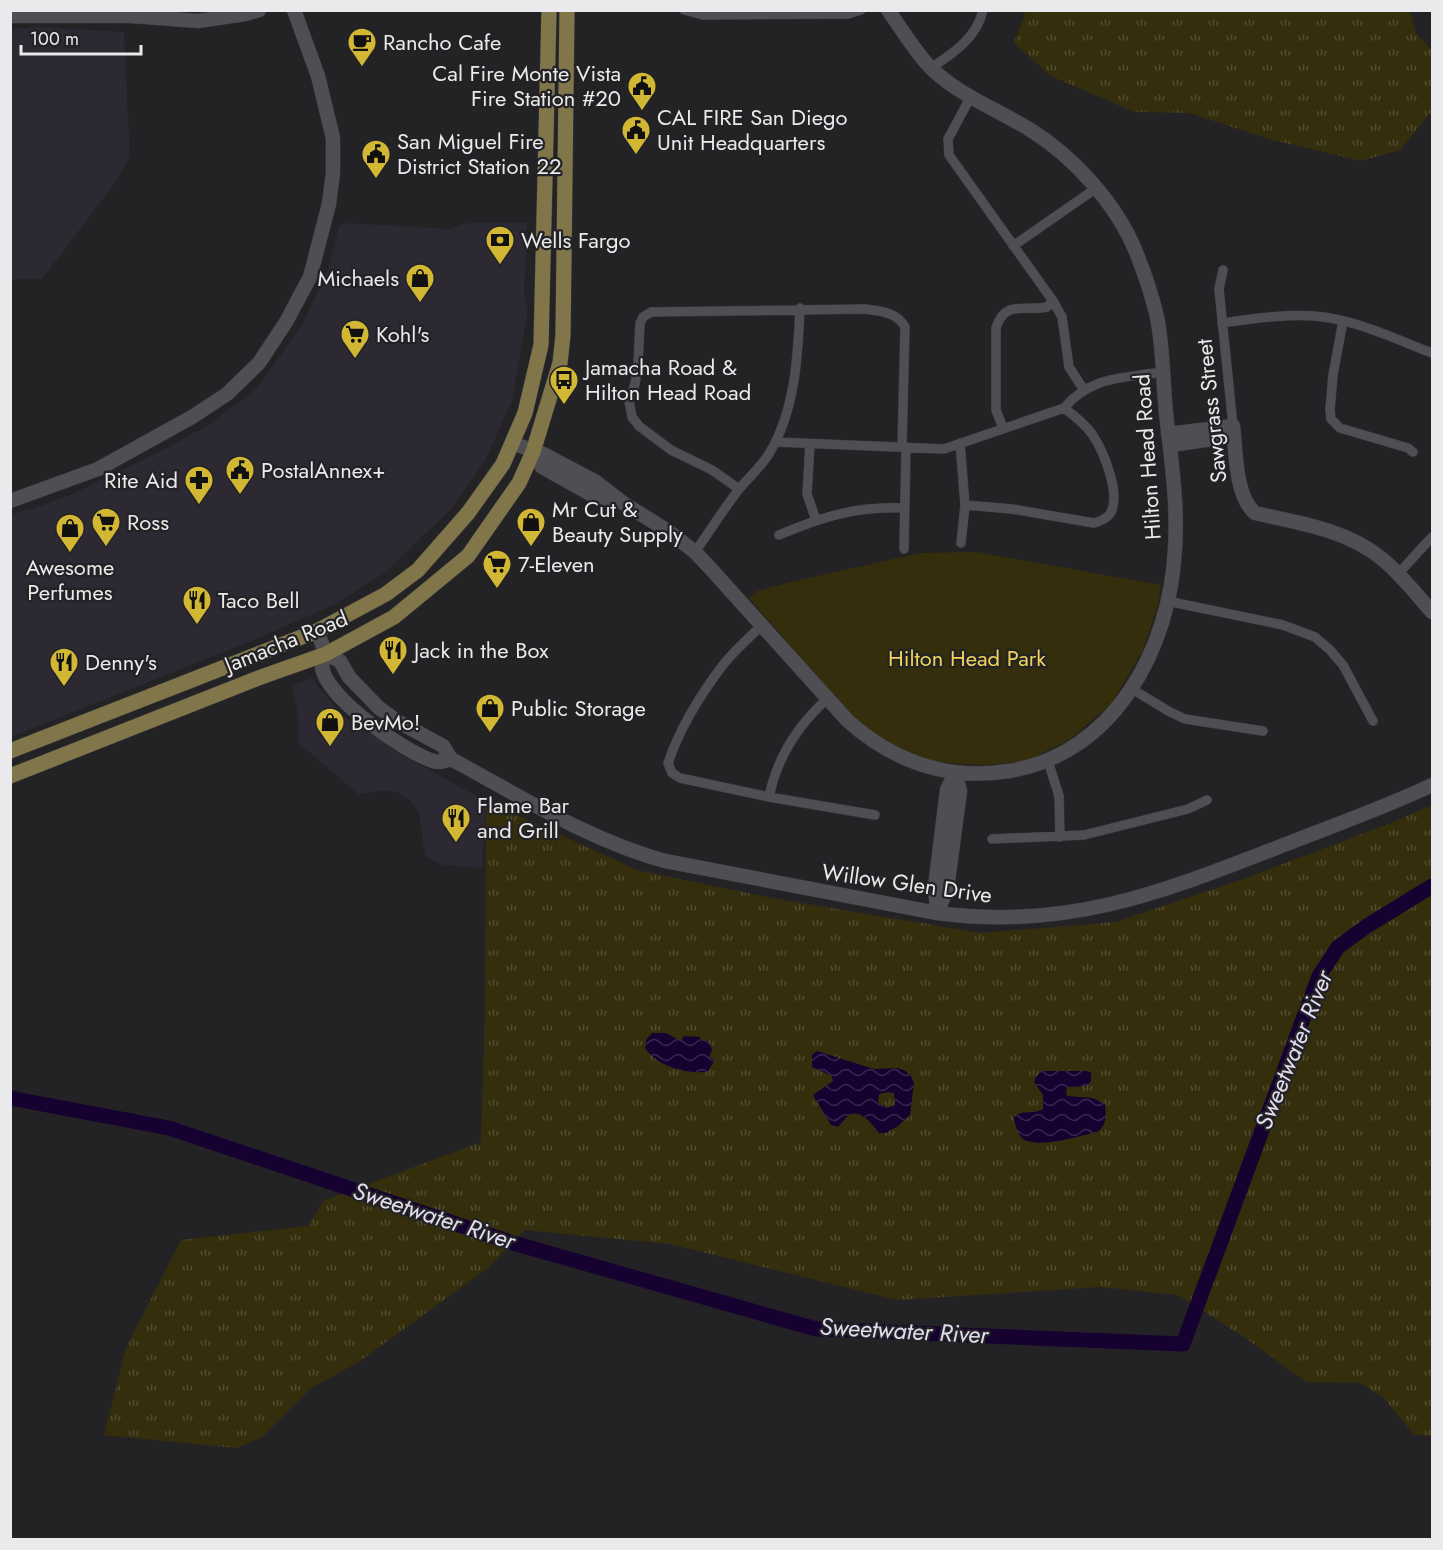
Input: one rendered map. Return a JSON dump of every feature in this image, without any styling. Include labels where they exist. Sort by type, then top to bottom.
[{"type":"main road","name":"Jamacha Road","points":[[10,751],[316,631],[386,594],[418,570],[468,513],[502,464],[512,443],[525,413],[541,345],[549,10]]},
{"type":"main road","name":"Jamacha Road","points":[[10,776],[261,676],[326,654],[394,617],[468,556],[519,483],[533,452],[560,363],[563,335],[567,10]]},
{"type":"street","points":[[10,16],[131,16],[198,21],[258,10]]},
{"type":"street","points":[[10,501],[98,469],[192,417],[227,394],[259,363],[286,322],[310,276],[329,204],[333,173],[333,138],[318,76],[294,10]]},
{"type":"street","points":[[684,10],[703,15],[752,12],[848,14],[861,10]]},
{"type":"street","name":"Hilton Head Road","points":[[512,443],[543,454],[596,482],[695,552],[827,699],[859,731],[886,750],[918,765],[955,773],[1003,772],[1048,761],[1074,747],[1099,728],[1117,710],[1132,689],[1151,653],[1167,601],[1175,551],[1176,502],[1157,318],[1137,253],[1126,230],[1095,189],[1059,151],[1030,129],[970,98],[931,68],[888,10]]},
{"type":"street","points":[[931,68],[957,50],[975,31],[981,22],[984,10]]},
{"type":"street","points":[[970,98],[948,139],[949,155],[1053,301],[1062,317],[1069,367],[1083,390]]},
{"type":"street","points":[[1013,246],[1095,189]]},
{"type":"street","name":"Sawgrass Street","points":[[1223,270],[1219,289],[1222,324],[1242,495],[1246,506],[1255,513],[1326,530],[1371,551],[1398,574],[1432,612]]},
{"type":"street","points":[[1003,428],[996,410],[996,328],[999,318],[1010,310],[1043,308],[1053,301]]},
{"type":"street","points":[[695,552],[739,489],[769,455],[776,442],[788,411],[798,349],[800,308]]},
{"type":"street","points":[[739,489],[712,470],[671,450],[639,426],[632,417],[629,401],[635,384],[640,323],[643,317],[658,311],[800,308],[884,311],[901,319],[905,327],[904,549]]},
{"type":"street","points":[[1222,324],[1276,316],[1314,316],[1343,321],[1432,353]]},
{"type":"street","points":[[1343,321],[1333,375],[1331,419],[1340,428],[1408,447],[1413,452]]},
{"type":"street","points":[[776,442],[944,449],[1065,408],[1083,390],[1101,381],[1162,372]]},
{"type":"street","points":[[965,505],[1012,509],[1094,523],[1105,519],[1111,513],[1114,504],[1109,471],[1100,446],[1082,421],[1065,408]]},
{"type":"street","points":[[1169,440],[1234,431]]},
{"type":"street","points":[[960,443],[965,505],[961,543]]},
{"type":"street","points":[[810,444],[807,494],[816,520]]},
{"type":"street","points":[[778,535],[816,520],[849,511],[885,507],[904,508]]},
{"type":"street","points":[[1398,574],[1432,537]]},
{"type":"street","points":[[1167,601],[1283,625],[1315,637],[1343,665],[1373,721]]},
{"type":"street","points":[[762,625],[724,664],[677,738],[668,763],[672,773],[680,778],[769,797],[875,815]]},
{"type":"street","name":"Willow Glen Drive","points":[[316,631],[326,654],[340,661],[349,677],[379,708],[397,721],[443,746],[451,759],[593,835],[646,856],[706,870],[937,913],[969,917],[1021,918],[1069,914],[1123,902],[1203,877],[1432,785]]},
{"type":"street","name":"Willow Glen Drive","points":[[326,654],[322,666],[328,680],[345,701],[368,722],[386,736],[434,762],[451,759]]},
{"type":"street","points":[[1132,689],[1185,719],[1263,731]]},
{"type":"street","points":[[769,797],[772,779],[788,744],[827,699]]},
{"type":"street","points":[[1048,761],[1059,796],[1060,837]]},
{"type":"street","points":[[937,913],[949,878],[960,791],[955,773]]},
{"type":"street","points":[[992,839],[1089,834],[1188,809],[1207,800]]},
{"type":"shaded area","points":[[40,27],[124,32],[130,157],[112,187],[42,279],[11,279],[11,29]]},
{"type":"shaded area","points":[[347,223],[450,229],[468,223],[527,223],[524,292],[528,308],[512,401],[486,459],[453,507],[385,573],[333,605],[261,637],[11,737],[11,514],[70,495],[165,449],[208,425],[256,389],[302,325],[328,269],[339,226]]},
{"type":"shaded area","points":[[311,678],[343,716],[415,762],[486,801],[482,868],[443,865],[425,856],[419,813],[410,800],[395,791],[358,794],[298,742],[298,714],[292,686]]},
{"type":"green space","points":[[1026,11],[1410,11],[1416,33],[1432,48],[1432,111],[1400,150],[1361,161],[1269,139],[1189,113],[1134,112],[1051,76],[1014,43]]},
{"type":"green space","name":"Hilton Head Park","points":[[977,552],[1161,585],[1158,605],[1143,650],[1112,703],[1069,740],[1026,761],[986,765],[959,764],[919,759],[889,745],[851,716],[749,598],[757,591],[795,581],[920,553]]},
{"type":"green space","points":[[486,801],[637,870],[766,897],[981,933],[1116,922],[1249,877],[1432,805],[1432,1436],[1414,1435],[1383,1397],[1360,1383],[1306,1382],[1244,1337],[1178,1295],[1100,1287],[897,1300],[670,1244],[525,1230],[488,1268],[360,1361],[310,1389],[261,1438],[236,1448],[104,1435],[126,1348],[181,1240],[309,1226],[323,1201],[481,1142],[485,1007]]},
{"type":"water","points":[[652,1033],[666,1033],[681,1041],[684,1036],[700,1037],[702,1041],[708,1040],[712,1049],[709,1058],[715,1059],[708,1072],[682,1070],[657,1060],[645,1048],[646,1040]]},
{"type":"water","points":[[817,1051],[874,1069],[904,1070],[911,1076],[914,1083],[910,1115],[886,1133],[879,1133],[865,1118],[857,1114],[848,1116],[838,1127],[831,1125],[813,1095],[833,1081],[832,1076],[812,1067],[812,1055]],"holes":[[[894,1093],[895,1105],[887,1108],[878,1103],[879,1094]]]},
{"type":"water","points":[[1042,1071],[1087,1071],[1091,1073],[1091,1081],[1087,1086],[1068,1087],[1066,1090],[1067,1096],[1093,1098],[1105,1104],[1105,1122],[1099,1131],[1039,1143],[1030,1142],[1021,1137],[1014,1117],[1021,1113],[1043,1109],[1043,1095],[1034,1082]]},
{"type":"waterway","name":"Sweetwater River","points":[[10,1098],[169,1128],[513,1243],[816,1329],[1183,1344],[1319,976],[1338,947],[1367,926],[1432,886]]},
{"type":"place","name":"Rancho Cafe","points":[[362,68]]},
{"type":"place","name":"Cal Fire Monte Vista Fire Station #20","points":[[642,112]]},
{"type":"place","name":"CAL FIRE San Diego Unit Headquarters","points":[[636,156]]},
{"type":"place","name":"San Miguel Fire District Station 22","points":[[376,180]]},
{"type":"place","name":"Wells Fargo","points":[[500,266]]},
{"type":"place","name":"Michaels","points":[[420,304]]},
{"type":"place","name":"Kohl's","points":[[355,360]]},
{"type":"place","name":"Jamacha Road & Hilton Head Road","points":[[564,406]]},
{"type":"place","name":"PostalAnnex+","points":[[240,496]]},
{"type":"place","name":"Rite Aid","points":[[199,506]]},
{"type":"place","name":"Ross","points":[[106,548]]},
{"type":"place","name":"Mr Cut & Beauty Supply","points":[[531,548]]},
{"type":"place","name":"Awesome Perfumes","points":[[70,554]]},
{"type":"place","name":"7-Eleven","points":[[497,590]]},
{"type":"place","name":"Taco Bell","points":[[197,626]]},
{"type":"place","name":"Jack in the Box","points":[[393,676]]},
{"type":"place","name":"Denny's","points":[[64,688]]},
{"type":"place","name":"Public Storage","points":[[490,734]]},
{"type":"place","name":"BevMo!","points":[[330,748]]},
{"type":"place","name":"Flame Bar and Grill","points":[[456,844]]}]
